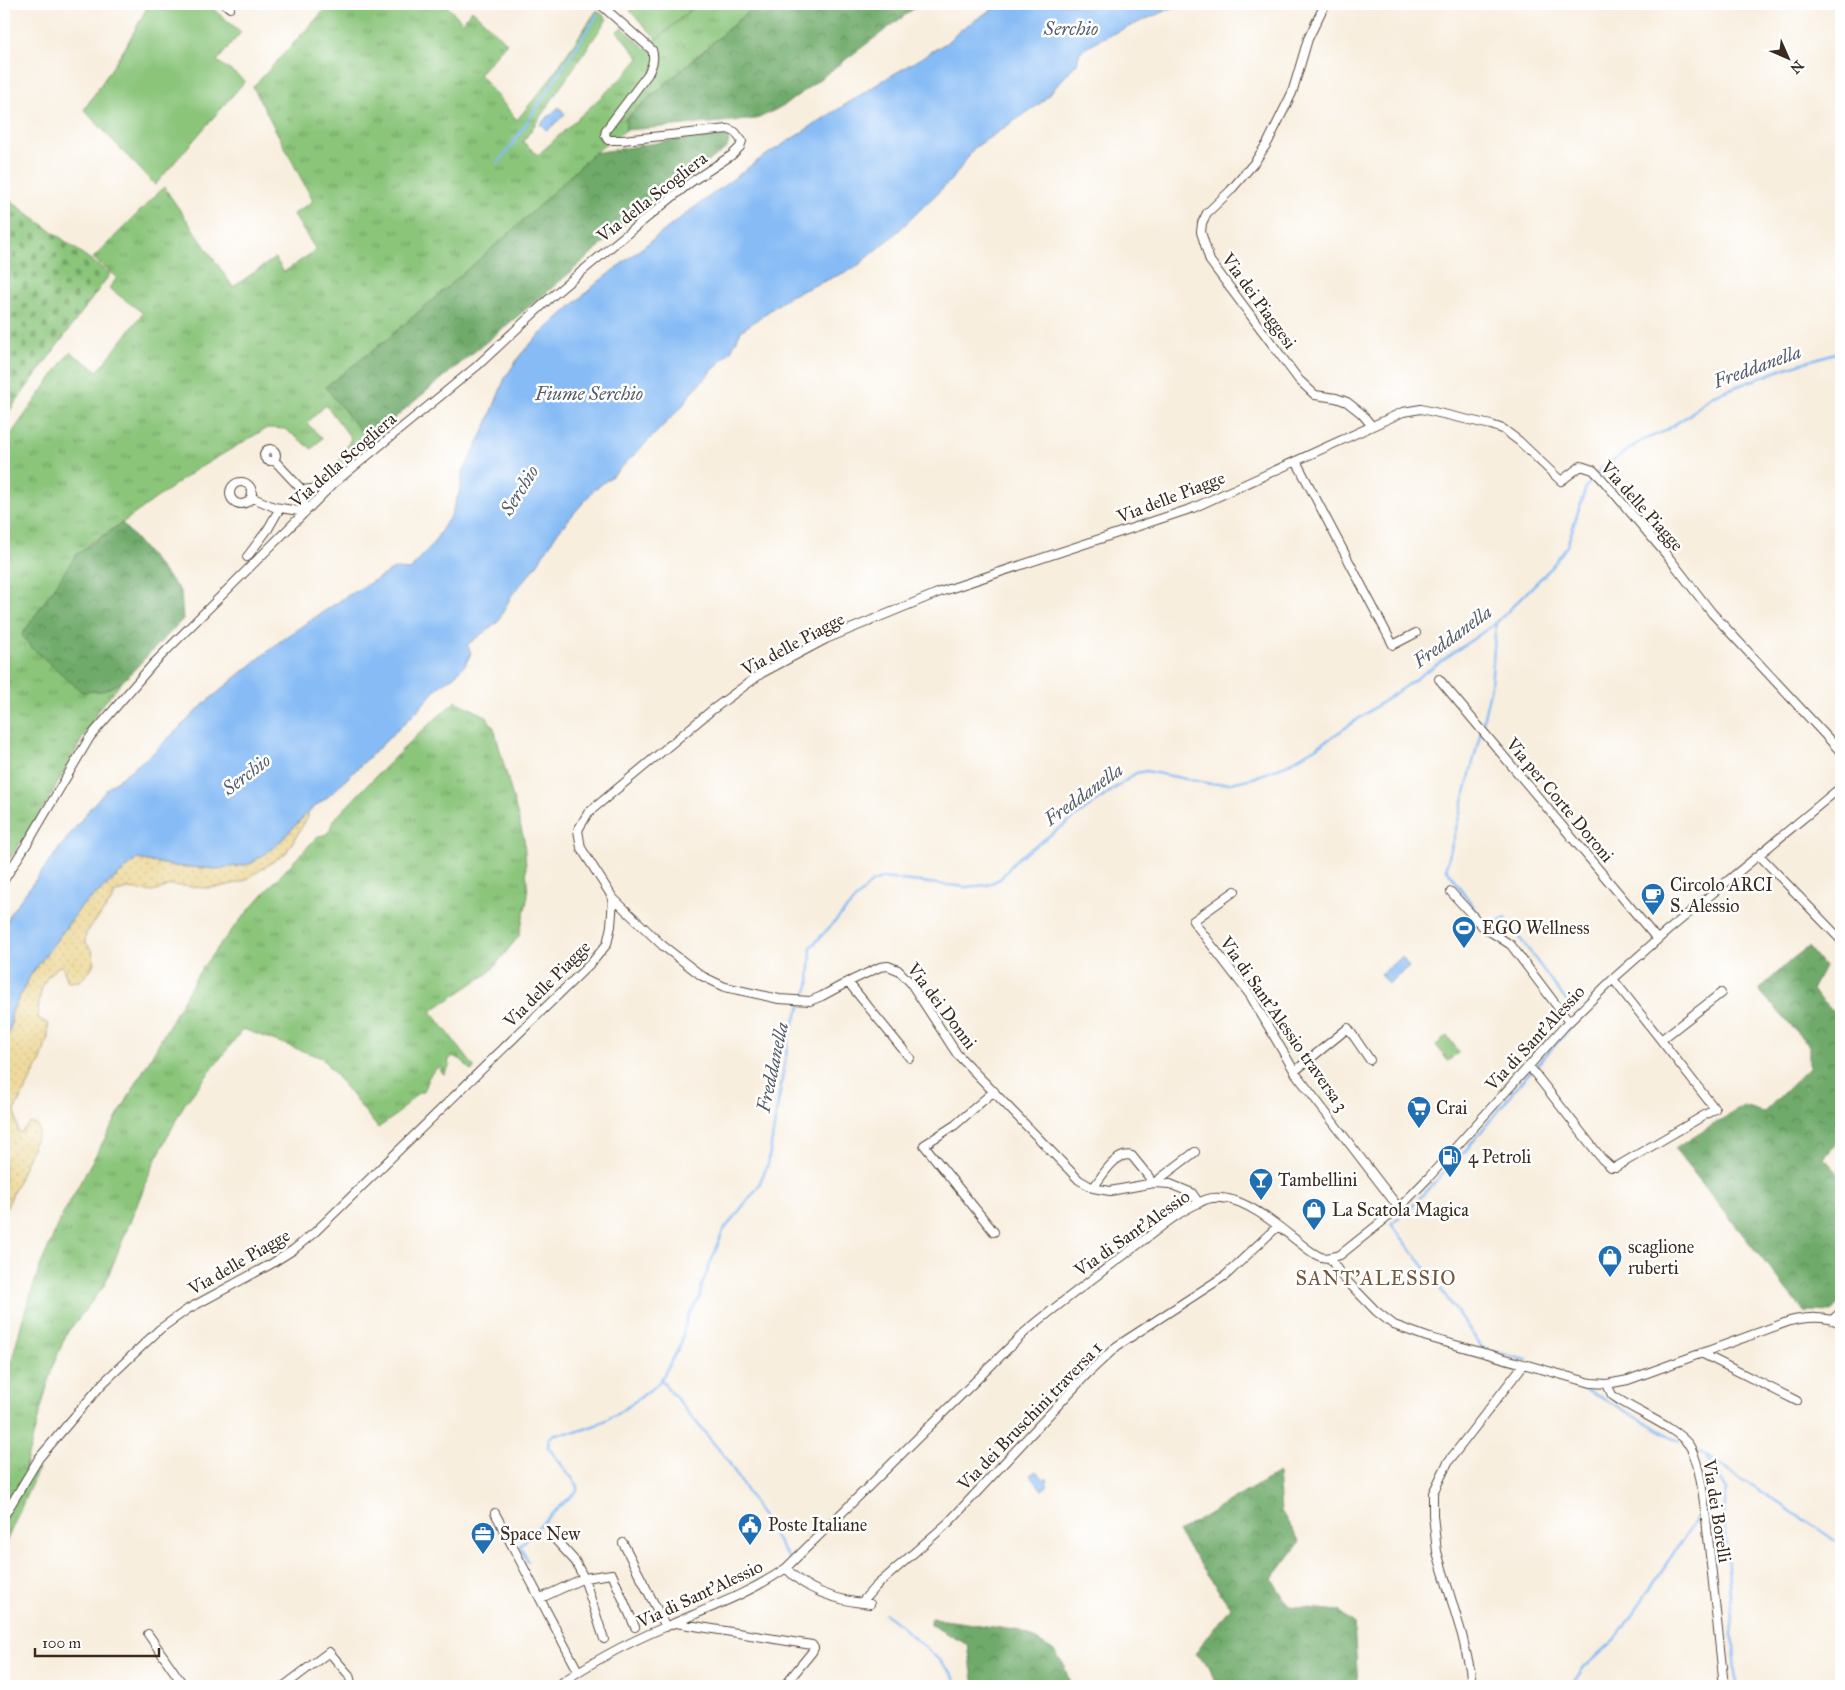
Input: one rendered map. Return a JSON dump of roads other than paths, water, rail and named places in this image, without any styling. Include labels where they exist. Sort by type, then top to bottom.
[{"type":"street","name":"Via della Scogliera","points":[[4,880],[90,737],[153,664],[330,487],[477,366],[550,298],[624,236],[691,182],[732,155],[740,147],[742,141],[735,132],[728,129],[608,140],[605,135],[606,130],[652,66],[654,56],[652,50],[600,4]]},
{"type":"street","name":"Via dei Piaggesi","points":[[1325,4],[1308,40],[1292,93],[1268,142],[1254,164],[1207,213],[1202,223],[1201,232],[1210,261],[1299,380],[1315,395],[1336,398],[1347,402],[1361,413],[1372,426]]},
{"type":"street","name":"Via delle Piagge","points":[[4,1516],[39,1458],[103,1382],[160,1329],[188,1309],[271,1264],[293,1250],[315,1232],[593,961],[607,944],[611,926],[613,898],[581,848],[578,830],[588,813],[712,710],[762,673],[826,639],[940,592],[1193,508],[1403,412],[1421,409],[1502,429],[1519,441],[1561,481],[1581,466],[1593,470],[1645,528],[1712,613],[1841,752]]},
{"type":"street","points":[[251,498],[274,507],[305,512],[302,490],[274,460]]},
{"type":"street","points":[[1296,461],[1393,645],[1416,633]]},
{"type":"street","points":[[302,490],[330,487]]},
{"type":"street","points":[[292,509],[303,500]]},
{"type":"street","points":[[247,557],[268,530],[280,508]]},
{"type":"street","name":"Via per Corte Doroni","points":[[1440,679],[1657,939]]},
{"type":"street","name":"Via di Sant'Alessio","points":[[557,1686],[578,1671],[610,1653],[666,1626],[746,1592],[786,1568],[1025,1332],[1133,1248],[1181,1213],[1199,1203],[1210,1198],[1222,1198],[1244,1204],[1278,1226],[1315,1255],[1323,1258],[1340,1256],[1399,1208],[1531,1069],[1569,1022],[1613,978],[1657,939],[1760,856],[1841,787]]},
{"type":"street","points":[[1760,856],[1841,940]]},
{"type":"street","name":"Via di Sant'Alessio traversa 3","points":[[1235,891],[1193,921],[1250,995],[1278,1045],[1316,1101],[1399,1208]]},
{"type":"street","points":[[1451,892],[1483,927],[1511,945],[1569,1022]]},
{"type":"street","name":"Via dei Donni","points":[[613,898],[662,945],[702,976],[725,987],[779,999],[810,1001],[880,967],[888,966],[898,970],[910,982],[957,1054],[1079,1180],[1093,1188]]},
{"type":"street","points":[[1531,1069],[1602,1159],[1611,1167],[1616,1167],[1715,1109],[1613,978]]},
{"type":"street","points":[[848,982],[910,1058]]},
{"type":"street","points":[[1661,1040],[1721,993]]},
{"type":"street","points":[[1295,1071],[1348,1028],[1370,1060]]},
{"type":"street","points":[[994,1091],[955,1125],[924,1145],[994,1232]]},
{"type":"street","points":[[1152,1183],[1196,1152]]},
{"type":"street","points":[[1152,1183],[1132,1156],[1128,1154],[1123,1155],[1110,1165],[1093,1188],[1110,1191],[1152,1183],[1184,1188],[1192,1193],[1199,1203]]},
{"type":"street","name":"Via dei Bruschini traversa 1","points":[[861,1603],[875,1587],[949,1522],[1084,1377],[1117,1346],[1226,1275],[1278,1226]]},
{"type":"street","points":[[1330,1258],[1341,1276],[1376,1311],[1394,1325],[1427,1337],[1591,1382],[1607,1384],[1628,1380],[1790,1321],[1811,1317],[1841,1323]]},
{"type":"street","points":[[1832,1320],[1841,1312]]},
{"type":"street","points":[[1701,1353],[1797,1401]]},
{"type":"street","points":[[1472,1686],[1462,1635],[1437,1552],[1433,1493],[1448,1462],[1524,1364]]},
{"type":"street","name":"Via dei Borelli","points":[[1607,1384],[1612,1395],[1678,1435],[1688,1444],[1694,1454],[1705,1514],[1724,1686]]},
{"type":"street","points":[[495,1513],[578,1671]]},
{"type":"street","points":[[553,1538],[576,1561],[584,1578],[604,1639]]},
{"type":"street","points":[[623,1544],[666,1626]]},
{"type":"street","points":[[786,1568],[808,1587],[834,1598],[870,1604]]},
{"type":"street","points":[[541,1598],[584,1578],[612,1574],[635,1627]]},
{"type":"street","points":[[675,1623],[812,1645],[814,1648],[812,1652],[784,1686]]},
{"type":"street","points":[[148,1634],[184,1686]]},
{"type":"street","points":[[284,1686],[329,1652],[349,1674],[352,1686]]},
{"type":"water","name":"Fiume Serchio","points":[[1000,4],[1181,4],[1096,41],[1080,52],[1077,63],[1041,103],[974,148],[954,177],[892,237],[855,268],[790,296],[741,331],[731,351],[691,393],[681,408],[617,472],[594,490],[558,532],[534,569],[511,596],[498,622],[467,645],[471,653],[465,665],[454,676],[437,688],[417,711],[330,795],[308,812],[275,847],[250,864],[217,869],[174,866],[137,859],[81,907],[30,976],[11,1014],[11,1026],[4,1049],[4,929],[11,912],[91,807],[110,786],[153,753],[205,703],[284,638],[347,596],[394,569],[410,570],[432,545],[451,515],[460,490],[463,472],[484,431],[505,378],[521,354],[535,339],[598,282],[760,159],[946,43],[963,28]]},
{"type":"water","points":[[559,107],[565,114],[547,131],[540,124]]},
{"type":"water","points":[[1402,957],[1409,967],[1388,984],[1380,974]]},
{"type":"water","points":[[1036,1471],[1044,1480],[1046,1478],[1048,1481],[1046,1483],[1048,1485],[1042,1490],[1030,1475]]},
{"type":"waterway","points":[[497,164],[510,148],[598,14]]},
{"type":"waterway","name":"Freddanella","points":[[528,1562],[520,1546],[577,1491],[578,1486],[548,1447],[549,1438],[555,1434],[576,1432],[596,1425],[617,1414],[641,1397],[659,1383],[681,1344],[687,1317],[700,1297],[702,1285],[723,1231],[758,1187],[768,1164],[790,1031],[809,986],[811,947],[871,883],[883,878],[966,887],[987,885],[1000,879],[1017,859],[1136,773],[1146,771],[1211,784],[1231,783],[1253,778],[1288,764],[1322,744],[1496,623],[1549,570],[1567,546],[1586,487],[1600,469],[1641,441],[1663,432],[1689,415],[1711,396],[1786,368],[1841,351]]},
{"type":"waterway","points":[[1482,726],[1491,686],[1496,623]]},
{"type":"waterway","points":[[1481,731],[1446,868],[1485,923],[1489,925],[1505,918],[1573,1010]]},
{"type":"waterway","points":[[1527,1360],[1483,1349],[1433,1278],[1391,1224],[1410,1208],[1467,1149],[1521,1082],[1579,1019]]},
{"type":"waterway","points":[[661,1380],[726,1458],[789,1559]]},
{"type":"waterway","points":[[1564,1380],[1606,1400],[1679,1441]]},
{"type":"waterway","points":[[1700,1452],[1841,1544]]},
{"type":"waterway","points":[[1704,1455],[1726,1490],[1724,1516],[1737,1686]]},
{"type":"waterway","points":[[1708,1494],[1714,1479],[1714,1471]]},
{"type":"waterway","points":[[1571,1686],[1584,1667],[1618,1636],[1701,1512]]},
{"type":"waterway","points":[[885,1614],[939,1660],[959,1686]]},
{"type":"waterway","points":[[584,1681],[586,1686]]},
{"type":"place","name":"Circolo ARCI S. Alessio","points":[[1653,916]]},
{"type":"place","name":"EGO Wellness","points":[[1464,949]]},
{"type":"place","name":"Crai","points":[[1419,1129]]},
{"type":"place","name":"4 Petroli","points":[[1450,1178]]},
{"type":"place","name":"Tambellini","points":[[1261,1201]]},
{"type":"place","name":"La Scatola Magica","points":[[1314,1231]]},
{"type":"place","name":"scaglione ruberti","points":[[1610,1278]]},
{"type":"place","name":"Poste Italiane","points":[[750,1546]]},
{"type":"place","name":"Space New","points":[[483,1555]]},
{"type":"district","name":"SANT'ALESSIO","points":[[1376,1278]]},
{"type":"water label","name":"Serchio","points":[[1071,28]]},
{"type":"water label","name":"Serchio","points":[[519,490]]},
{"type":"water label","name":"Serchio","points":[[246,774]]}]
